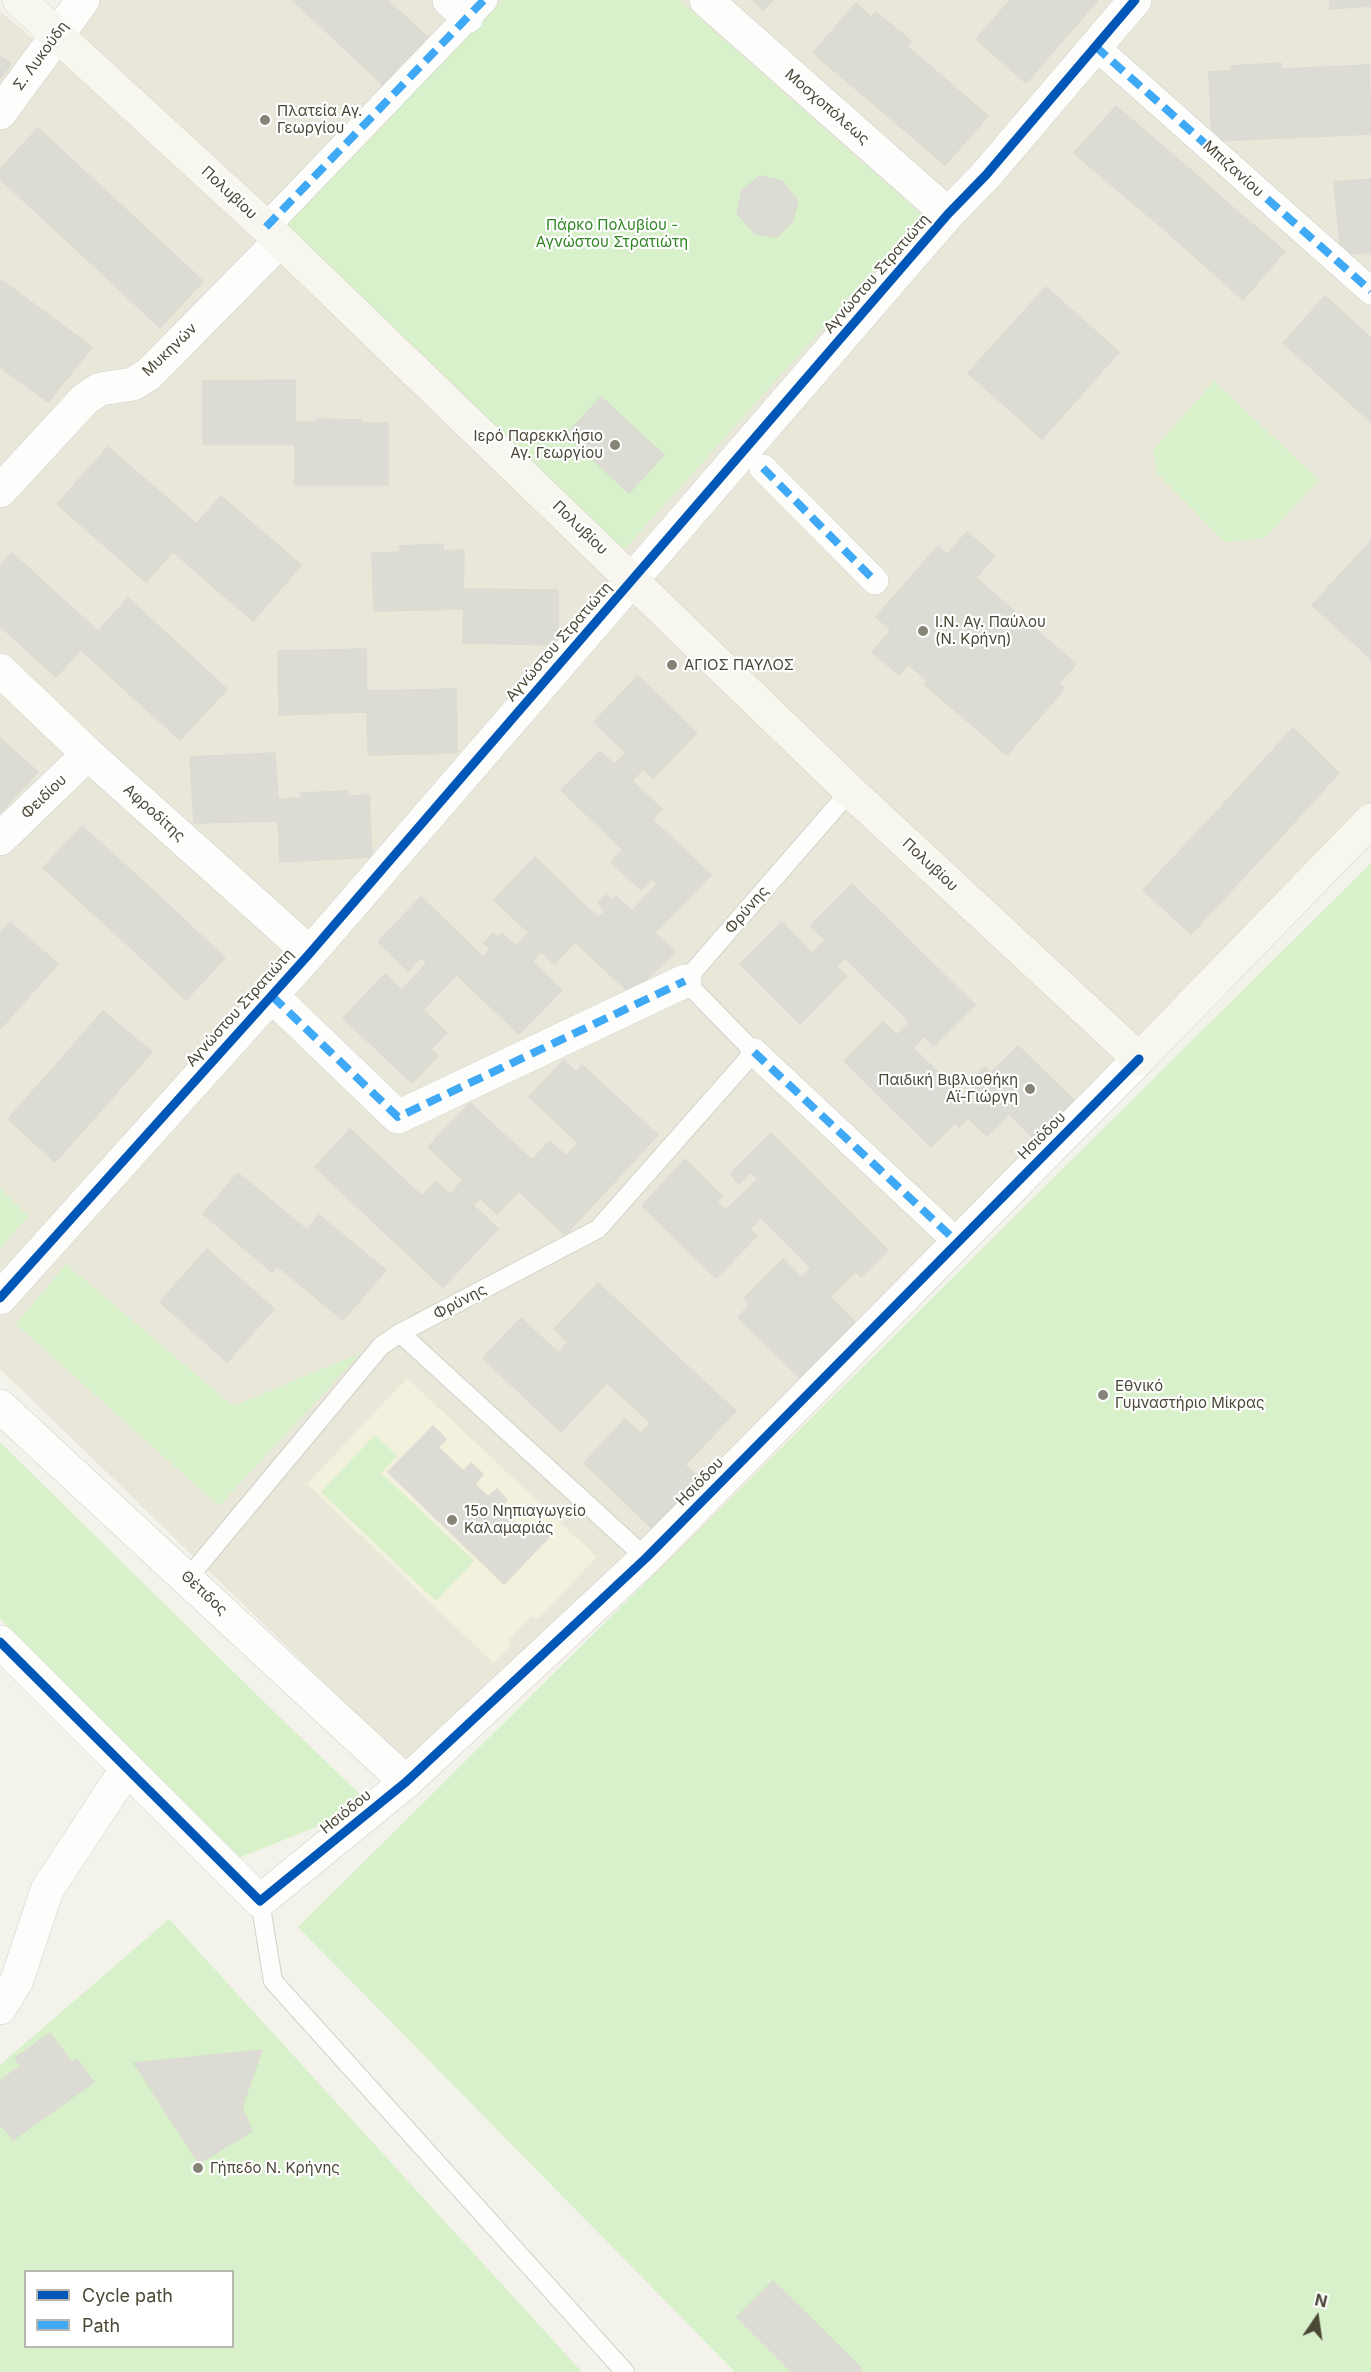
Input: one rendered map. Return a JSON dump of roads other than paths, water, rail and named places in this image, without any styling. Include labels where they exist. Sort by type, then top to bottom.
[{"type":"main road","name":"Πολυβίου","points":[[19,0],[273,234],[633,579],[850,791],[1139,1059]]},
{"type":"main road","name":"Ησιόδου","points":[[1139,1059],[1371,820]]},
{"type":"street","name":"Σ. Λυκούδη","points":[[0,113],[56,34],[84,0]]},
{"type":"street","name":"Μοσχοπόλεως","points":[[706,0],[948,214]]},
{"type":"street","name":"Αγνώστου Στρατιώτη","points":[[0,1298],[310,953],[948,214],[986,175],[1135,0]]},
{"type":"street","points":[[273,234],[467,6]]},
{"type":"street","name":"Μπιζανίου","points":[[1095,46],[1371,291]]},
{"type":"street","name":"Μυκηνών","points":[[0,491],[85,399],[100,389],[133,384],[148,374],[273,234]]},
{"type":"street","points":[[763,468],[875,581]]},
{"type":"street","name":"Αφροδίτης","points":[[0,670],[88,754],[310,953]]},
{"type":"street","name":"Φειδίου","points":[[0,839],[88,754]]},
{"type":"street","points":[[272,996],[398,1117],[685,981]]},
{"type":"street","points":[[754,1052],[957,1242]]},
{"type":"street","name":"Ησιόδου","points":[[260,1901],[406,1782],[646,1558],[1139,1059]]},
{"type":"street","name":"Θέτιδος","points":[[0,1406],[406,1782]]},
{"type":"street","points":[[0,1642],[260,1901]]},
{"type":"street","points":[[0,2008],[17,1980],[47,1890],[127,1768]]},
{"type":"lane","name":"Φρύνης","points":[[685,981],[850,791]]},
{"type":"lane","points":[[685,981],[754,1052]]},
{"type":"lane","name":"Φρύνης","points":[[188,1578],[381,1346],[400,1333],[598,1229],[754,1052]]},
{"type":"lane","points":[[400,1333],[646,1558]]},
{"type":"lane","points":[[260,1901],[273,1981],[625,2372]]},
{"type":"place","name":"Πλατεία Αγ. Γεωργίου","points":[[265,120]]},
{"type":"place","name":"Ιερό Παρεκκλήσιο Αγ. Γεωργίου","points":[[615,445]]},
{"type":"place","name":"Ι.Ν. Αγ. Παύλου (Ν. Κρήνη)","points":[[923,631]]},
{"type":"place","name":"ΑΓΙΟΣ ΠΑΥΛΟΣ","points":[[672,665]]},
{"type":"place","name":"Παιδική Βιβλιοθήκη Αϊ-Γιώργη","points":[[1030,1089]]},
{"type":"place","name":"Εθνικό Γυμναστήριο Μίκρας","points":[[1103,1395]]},
{"type":"place","name":"15ο Νηπιαγωγείο Καλαμαριάς","points":[[452,1520]]},
{"type":"place","name":"Γήπεδο Ν. Κρήνης","points":[[198,2168]]},
{"type":"park label","name":"Πάρκο Πολυβίου - Αγνώστου Στρατιώτη","points":[[612,234]]}]
